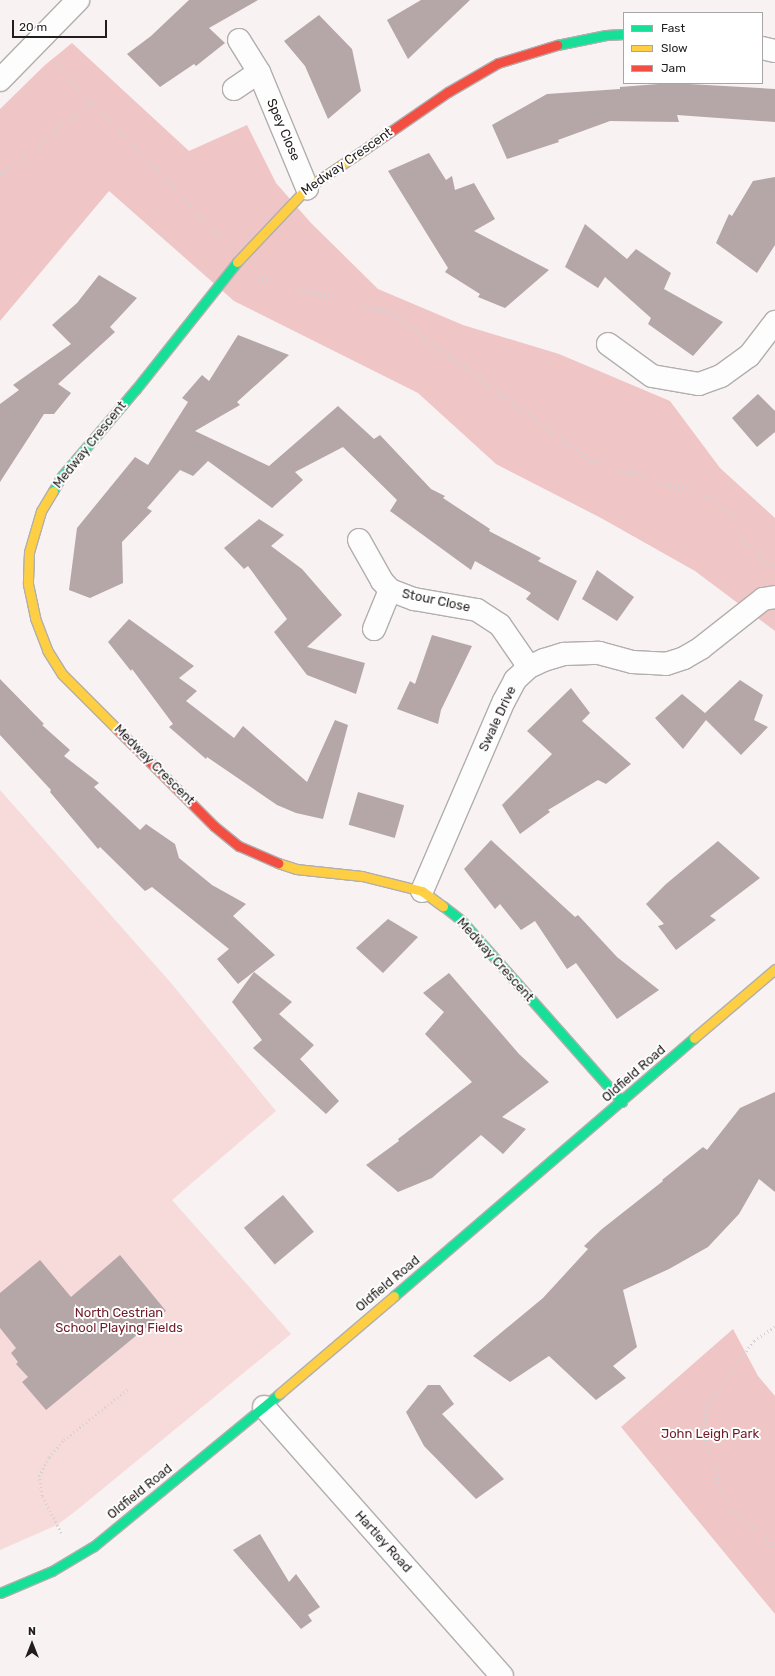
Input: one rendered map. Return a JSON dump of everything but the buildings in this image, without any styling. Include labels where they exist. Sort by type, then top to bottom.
[{"type":"street","points":[[0,80],[78,0]]},
{"type":"street","name":"Medway Crescent","points":[[622,1102],[461,920],[422,891],[362,876],[296,869],[267,859],[239,846],[214,826],[62,674],[47,650],[35,618],[28,584],[29,552],[41,511],[61,477],[136,389],[238,260],[307,188],[448,92],[498,63],[550,46],[606,35],[623,34]]},
{"type":"street","name":"Spey Close","points":[[239,40],[259,72],[307,188]]},
{"type":"street","points":[[763,48],[775,50]]},
{"type":"street","points":[[234,89],[259,72]]},
{"type":"street","points":[[608,344],[652,376],[699,384],[721,376],[749,356],[775,322]]},
{"type":"street","name":"Stour Close","points":[[359,540],[382,581],[390,590],[414,599],[477,610],[500,625],[529,667]]},
{"type":"street","name":"Stour Close","points":[[374,629],[390,590]]},
{"type":"street","name":"Swale Drive","points":[[422,891],[504,702],[515,680],[529,667],[544,660],[564,654],[599,653],[632,662],[666,664],[684,658],[701,648],[763,599],[775,597]]},
{"type":"street","name":"Oldfield Road","points":[[0,1593],[52,1571],[94,1546],[264,1408],[775,969]]},
{"type":"street","name":"Hartley Road","points":[[264,1408],[502,1676]]},
{"type":"path","points":[[59,18],[58,66],[217,234],[238,260],[260,280],[390,312],[590,460],[711,497],[735,517],[737,536],[775,568]]},
{"type":"path","points":[[0,173],[4,172],[92,102]]},
{"type":"path","points":[[775,1327],[754,1341],[708,1406],[703,1432],[728,1506],[775,1546]]},
{"type":"path","points":[[74,1558],[42,1496],[39,1476],[49,1457],[64,1440],[129,1388]]},
{"type":"green space","points":[[72,43],[189,151],[247,125],[276,183],[311,223],[378,289],[463,325],[559,354],[670,401],[720,468],[775,518],[775,631],[695,571],[601,518],[496,464],[418,393],[234,301],[109,191],[0,321],[0,109],[45,65]]},
{"type":"green space","name":"North Cestrian School Playing Fields","points":[[0,790],[171,983],[276,1111],[172,1200],[291,1334],[57,1525],[0,1550]]},
{"type":"green space","name":"John Leigh Park","points":[[733,1329],[758,1376],[775,1396],[775,1614],[621,1427]]},
{"type":"traffic: fast","points":[[557,45],[606,35],[623,34]]},
{"type":"traffic: fast","points":[[53,491],[61,477],[136,389],[237,262]]},
{"type":"traffic: fast","points":[[443,906],[461,920],[622,1102]]},
{"type":"traffic: fast","points":[[394,1296],[694,1038]]},
{"type":"traffic: fast","points":[[0,1593],[52,1571],[94,1546],[279,1394]]},
{"type":"traffic: slow","points":[[237,262],[307,188],[365,149]]},
{"type":"traffic: slow","points":[[53,491],[41,511],[29,552],[28,584],[35,618],[47,650],[62,674],[118,730]]},
{"type":"traffic: slow","points":[[278,863],[296,869],[362,876],[422,891],[443,906]]},
{"type":"traffic: slow","points":[[694,1038],[775,969]]},
{"type":"traffic: slow","points":[[279,1394],[394,1296]]},
{"type":"traffic: jam","points":[[365,149],[448,92],[498,63],[557,45]]},
{"type":"traffic: jam","points":[[118,730],[214,826],[239,846],[278,863]]}]
